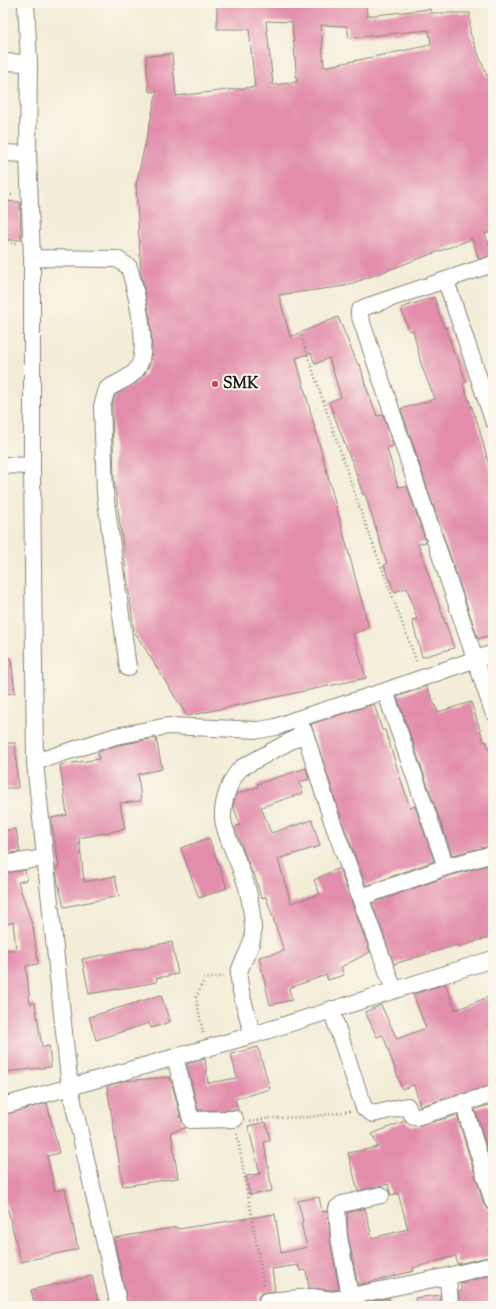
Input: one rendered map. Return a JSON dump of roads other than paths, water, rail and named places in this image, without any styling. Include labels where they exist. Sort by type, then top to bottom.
[{"type":"street","points":[[26,3],[29,63],[28,154],[32,258],[32,466],[35,762],[70,1088],[119,1306]]},
{"type":"street","points":[[3,62],[29,63]]},
{"type":"street","points":[[3,153],[28,154]]},
{"type":"street","points":[[32,258],[116,259],[129,267],[135,290],[143,338],[140,364],[137,369],[128,376],[107,389],[102,406],[105,493],[128,668]]},
{"type":"street","points":[[493,264],[359,311],[493,712]]},
{"type":"street","points":[[446,281],[493,420]]},
{"type":"street","points":[[3,465],[32,466]]},
{"type":"street","points":[[253,1035],[241,988],[239,973],[251,945],[253,931],[243,874],[223,819],[226,803],[237,772],[301,726],[385,691],[493,653]]},
{"type":"street","points":[[385,691],[446,867]]},
{"type":"street","points":[[35,762],[116,736],[168,726],[259,730],[276,727],[301,726]]},
{"type":"street","points":[[301,726],[332,821],[362,897],[394,990]]},
{"type":"street","points":[[362,897],[446,867],[493,854]]},
{"type":"street","points":[[3,864],[45,858]]},
{"type":"street","points":[[3,1106],[253,1035],[331,1009],[493,959]]},
{"type":"street","points":[[331,1009],[364,1108],[373,1114],[407,1106],[413,1116],[416,1117],[493,1094]]},
{"type":"street","points":[[175,1057],[191,1120],[235,1119]]},
{"type":"street","points":[[463,1102],[490,1179],[493,1202]]},
{"type":"street","points":[[350,1296],[339,1237],[337,1208],[342,1204],[381,1195]]},
{"type":"street","points":[[267,1301],[312,1297],[333,1303],[350,1296],[448,1276],[493,1265]]},
{"type":"street","points":[[448,1276],[450,1306]]},
{"type":"place","name":"SMK","points":[[215,384]]}]
